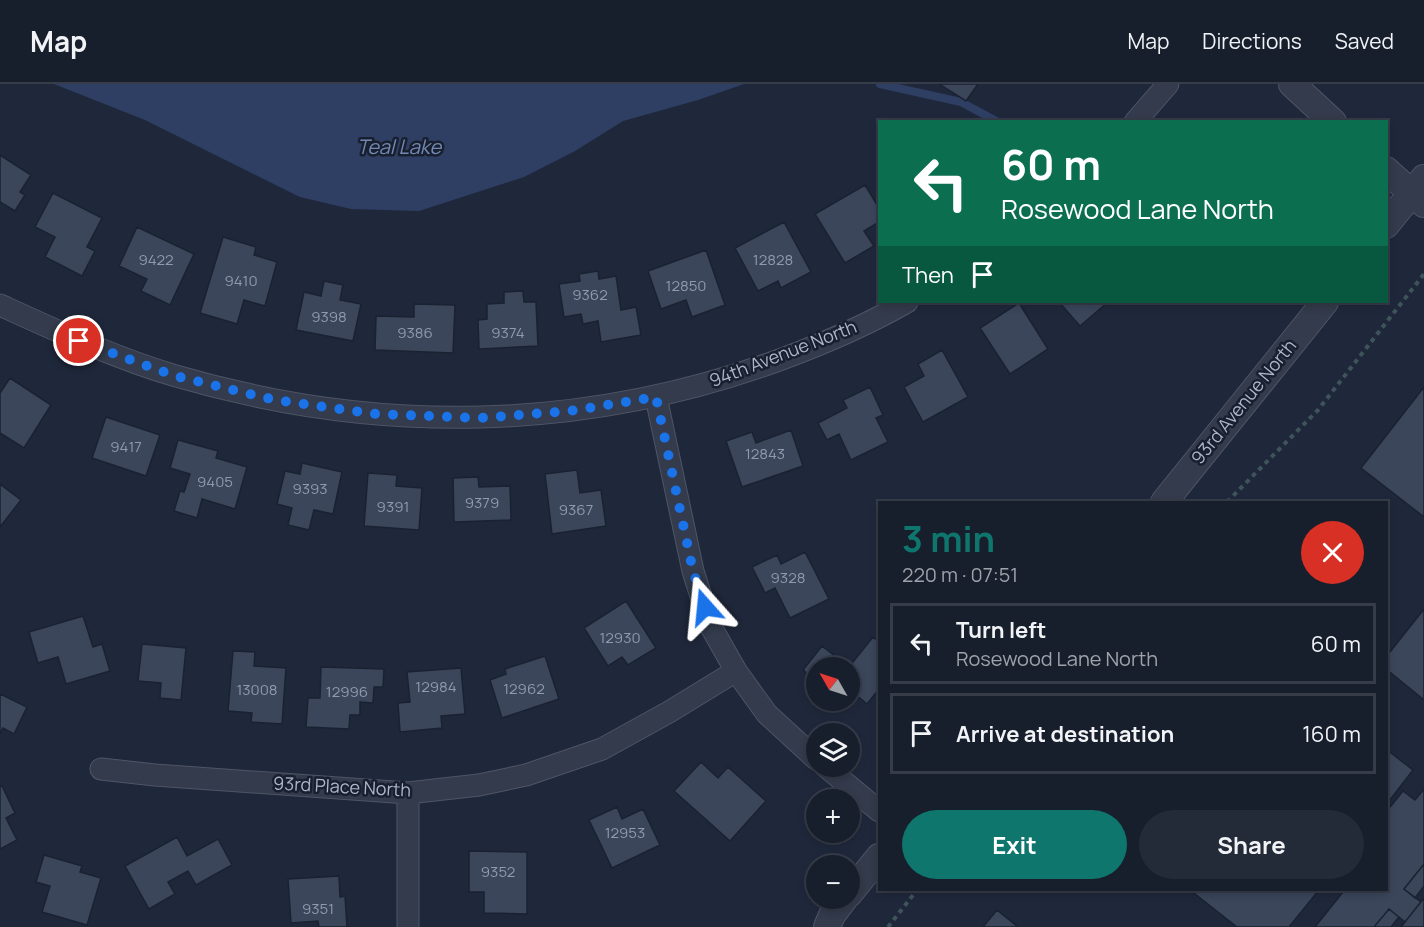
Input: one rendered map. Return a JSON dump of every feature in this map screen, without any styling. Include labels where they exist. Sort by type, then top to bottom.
[{"type":"street","points":[[1137,120],[1168,84]]},
{"type":"street","points":[[1292,84],[1331,120]]},
{"type":"street","points":[[1388,171],[1420,192],[1388,223]]},
{"type":"street","name":"94th Avenue North","points":[[0,305],[79,341],[175,376],[275,400],[376,414],[480,418],[570,411],[656,397],[737,375],[809,348],[883,316],[905,303]]},
{"type":"street","name":"93rd Avenue North","points":[[1165,501],[1324,303]]},
{"type":"street","points":[[656,397],[693,571],[710,625],[736,671],[767,714],[806,750]]},
{"type":"street","name":"93rd Place North","points":[[101,769],[408,793],[479,785],[526,775],[602,749],[736,671]]},
{"type":"street","points":[[838,777],[878,810]]},
{"type":"street","points":[[408,793],[408,927]]},
{"type":"street","points":[[860,880],[878,858]]},
{"type":"path","points":[[1228,501],[1318,410],[1424,274]]},
{"type":"path","points":[[888,927],[916,891]]},
{"type":"water","name":"Teal Lake","points":[[54,84],[744,84],[698,100],[623,121],[575,151],[524,177],[419,211],[351,209],[300,197],[145,120]]},
{"type":"building","points":[[939,84],[978,84],[966,101]]},
{"type":"building","points":[[0,155],[31,175],[20,192],[25,195],[15,211],[0,202]]},
{"type":"building","points":[[865,185],[878,206],[878,223],[864,231],[874,246],[845,263],[815,214]]},
{"type":"building","points":[[53,193],[102,218],[87,247],[95,251],[82,276],[45,257],[55,237],[35,227]]},
{"type":"building","points":[[784,222],[811,272],[781,288],[778,281],[758,291],[735,248]]},
{"type":"building","points":[[137,227],[194,254],[170,305],[141,291],[147,279],[119,266]]},
{"type":"building","points":[[223,237],[256,247],[254,255],[277,262],[265,306],[244,300],[237,324],[200,313]]},
{"type":"building","points":[[706,250],[725,305],[692,317],[686,300],[661,309],[648,271]]},
{"type":"building","points":[[598,271],[599,279],[616,276],[621,310],[636,307],[641,335],[601,342],[598,321],[583,324],[581,314],[564,317],[559,284],[580,281],[579,274]]},
{"type":"building","points":[[324,281],[343,285],[340,300],[361,304],[353,341],[296,330],[304,292],[321,296]]},
{"type":"building","points":[[523,291],[524,302],[536,302],[538,346],[479,349],[478,320],[487,319],[487,304],[504,303],[504,292]]},
{"type":"building","points":[[1019,303],[1048,349],[1010,374],[980,328]]},
{"type":"building","points":[[1060,303],[1107,303],[1080,326]]},
{"type":"building","points":[[414,304],[455,305],[453,353],[375,350],[376,316],[414,317]]},
{"type":"building","points":[[942,350],[968,397],[923,422],[904,387],[924,376],[918,364]]},
{"type":"building","points":[[10,378],[51,405],[24,448],[0,433],[0,393]]},
{"type":"building","points":[[870,387],[883,415],[876,418],[888,442],[851,460],[839,434],[827,440],[818,423],[847,408],[843,400]]},
{"type":"building","points":[[1424,387],[1424,517],[1361,468]]},
{"type":"building","points":[[106,417],[160,435],[146,476],[92,458]]},
{"type":"building","points":[[791,430],[803,466],[742,487],[726,441],[752,432],[756,443]]},
{"type":"building","points":[[178,440],[218,451],[216,458],[247,467],[235,509],[202,499],[197,518],[174,511],[180,491],[184,492],[190,474],[170,468]]},
{"type":"building","points":[[302,463],[342,472],[333,514],[314,510],[309,530],[288,525],[292,508],[277,504],[285,471],[300,474]]},
{"type":"building","points":[[577,470],[580,493],[601,490],[606,526],[552,534],[545,474]]},
{"type":"building","points":[[368,473],[397,475],[396,486],[422,488],[419,530],[364,526]]},
{"type":"building","points":[[478,477],[479,487],[510,486],[511,520],[454,522],[453,478]]},
{"type":"building","points":[[0,484],[21,500],[0,527]]},
{"type":"building","points":[[805,552],[829,599],[790,618],[775,588],[765,593],[752,567],[777,555],[781,564]]},
{"type":"building","points":[[626,601],[656,648],[628,665],[622,657],[608,666],[584,628]]},
{"type":"building","points":[[1424,609],[1424,700],[1388,671],[1388,654]]},
{"type":"building","points":[[83,616],[93,647],[102,644],[110,671],[66,684],[58,657],[38,663],[29,632]]},
{"type":"building","points":[[873,637],[878,641],[878,690],[867,704],[860,698],[860,657],[857,657]]},
{"type":"building","points":[[142,644],[186,648],[181,700],[160,698],[161,683],[138,681]]},
{"type":"building","points":[[822,646],[836,657],[813,657]]},
{"type":"building","points":[[233,651],[255,652],[254,666],[286,668],[282,724],[251,722],[252,713],[228,711]]},
{"type":"building","points":[[545,656],[559,699],[502,718],[490,680],[506,674],[505,669]]},
{"type":"building","points":[[321,667],[384,669],[383,687],[374,687],[373,703],[360,702],[360,715],[350,715],[349,729],[306,727],[308,698],[320,698]]},
{"type":"building","points":[[461,668],[465,714],[441,716],[442,728],[400,732],[398,703],[410,702],[407,672]]},
{"type":"building","points":[[0,694],[27,707],[14,734],[3,728],[0,734]]},
{"type":"building","points":[[1388,751],[1413,770],[1388,802]]},
{"type":"building","points":[[701,762],[718,778],[728,767],[766,801],[730,841],[674,791]]},
{"type":"building","points":[[0,786],[15,813],[6,818],[17,840],[0,849]]},
{"type":"building","points":[[1424,789],[1424,864],[1404,889],[1421,902],[1405,922],[1389,909],[1374,927],[1315,927],[1343,892],[1341,891],[1388,891],[1388,810],[1403,791],[1415,800]]},
{"type":"building","points":[[617,807],[622,819],[643,809],[660,845],[612,868],[589,820]]},
{"type":"building","points":[[177,837],[187,856],[218,839],[232,865],[196,885],[188,871],[168,882],[175,894],[149,909],[125,866]]},
{"type":"building","points":[[469,851],[527,852],[527,914],[484,913],[484,892],[469,892]]},
{"type":"building","points":[[44,855],[82,866],[80,872],[101,878],[87,925],[42,912],[50,886],[36,882]]},
{"type":"building","points":[[1424,864],[1424,886],[1415,898],[1404,889]]},
{"type":"building","points":[[339,876],[340,897],[345,896],[347,927],[319,927],[318,921],[291,923],[288,879]]},
{"type":"building","points":[[1191,891],[1318,891],[1289,927],[1237,927]]},
{"type":"building","points":[[1424,898],[1424,927],[1401,927],[1405,922]]},
{"type":"building","points":[[1389,909],[1399,917],[1391,927],[1374,927]]},
{"type":"building","points":[[997,910],[1018,927],[983,927]]},
{"type":"waterway","points":[[880,84],[961,102],[994,120]]},
{"type":"route","points":[[79,341],[175,376],[275,400],[376,414],[480,418],[570,411],[656,397],[693,571],[705,607]]}]
